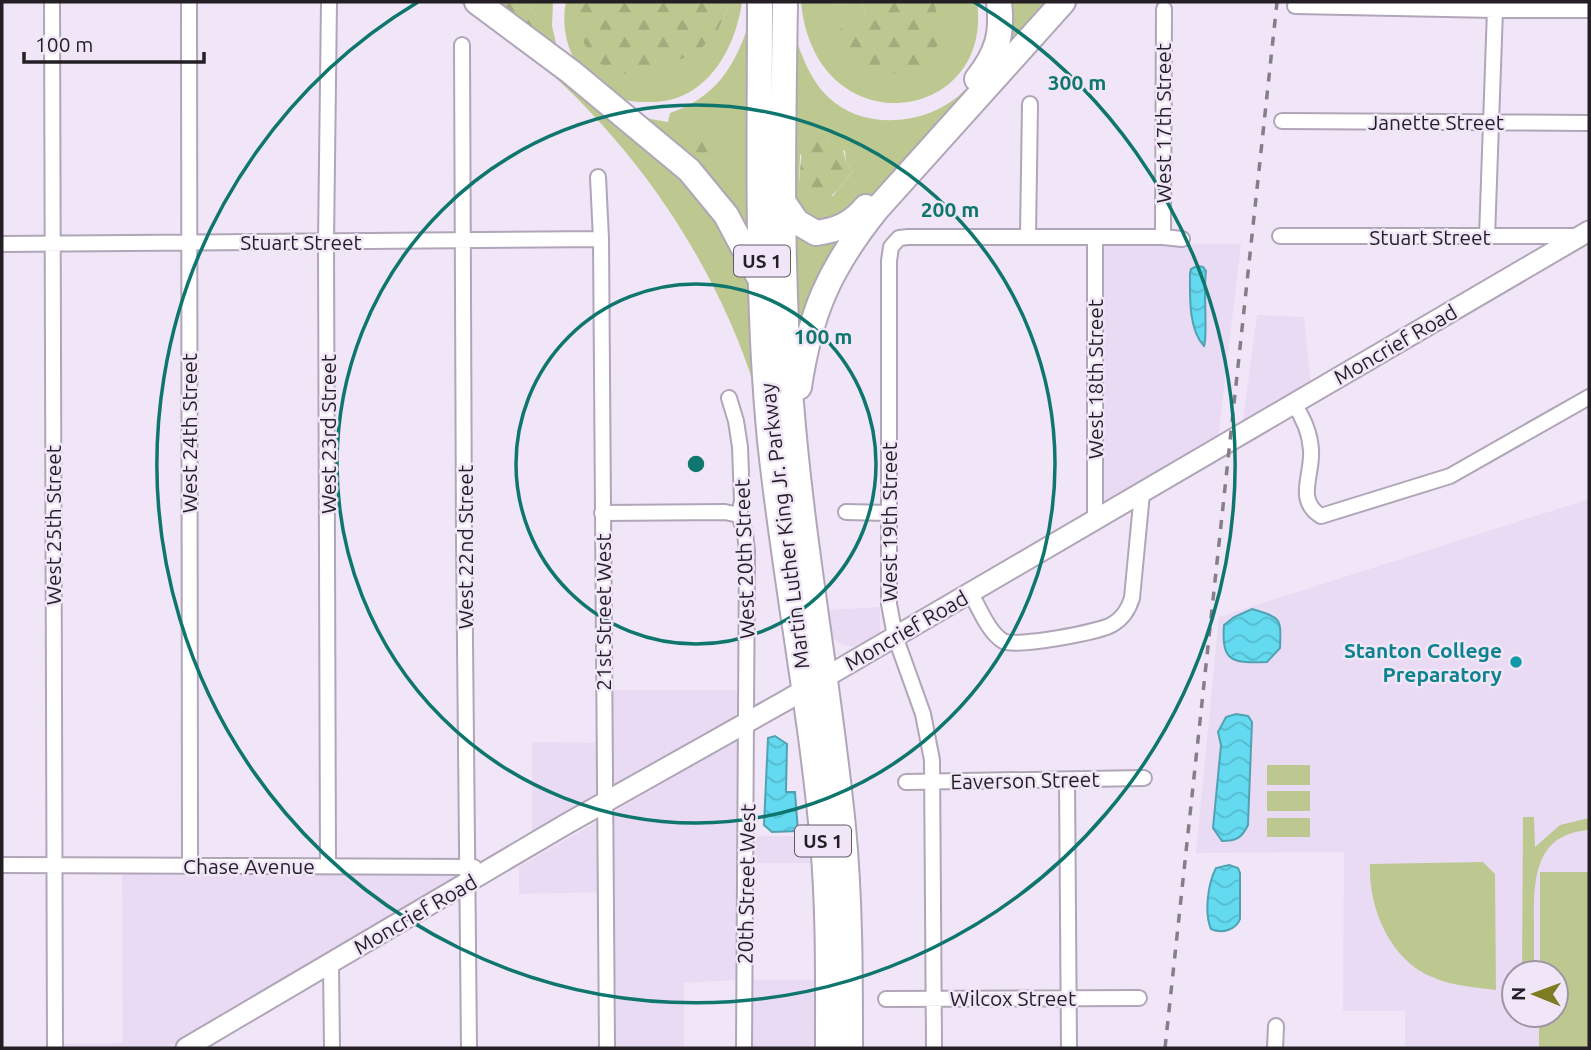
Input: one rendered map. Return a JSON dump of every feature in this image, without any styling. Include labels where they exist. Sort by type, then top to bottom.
[{"type":"highway","points":[[477,2],[582,80],[689,170],[726,215],[762,283]]},
{"type":"highway","name":"Martin Luther King Jr. Parkway","points":[[760,2],[771,204],[782,234],[788,359],[814,684],[828,929],[828,1048]]},
{"type":"highway","name":"Martin Luther King Jr. Parkway","points":[[785,2],[771,204],[762,283],[765,369],[770,440],[846,867],[850,1048]]},
{"type":"highway","points":[[771,204],[816,233],[844,227],[858,216],[992,60],[999,30],[999,2]]},
{"type":"highway","points":[[799,489],[799,399],[808,333],[819,300],[853,239],[876,210],[1063,2]]},
{"type":"highway","points":[[782,234],[795,241],[818,245],[853,239]]},
{"type":"main road","name":"Moncrief Road","points":[[186,1048],[331,964],[467,876],[497,865],[814,684],[1585,234]]},
{"type":"street","name":"West 25th Street","points":[[52,2],[55,1048]]},
{"type":"street","name":"West 24th Street","points":[[189,2],[190,865]]},
{"type":"street","name":"West 23rd Street","points":[[328,866],[329,2]]},
{"type":"street","points":[[1295,6],[1589,10]]},
{"type":"street","name":"West 17th Street","points":[[1163,237],[1164,9]]},
{"type":"street","points":[[1487,237],[1495,10]]},
{"type":"street","name":"West 22nd Street","points":[[462,45],[469,1048]]},
{"type":"street","points":[[1030,104],[1028,235],[1182,239]]},
{"type":"street","name":"Janette Street","points":[[1282,121],[1589,123]]},
{"type":"street","name":"21st Street West","points":[[598,177],[601,239],[607,1048]]},
{"type":"street","name":"Stuart Street","points":[[1280,236],[1487,237],[1585,234]]},
{"type":"street","name":"West 19th Street","points":[[934,1048],[932,760],[923,714],[895,636],[889,604],[889,261],[894,242],[908,237],[1028,235]]},
{"type":"street","name":"West 18th Street","points":[[1095,238],[1095,520]]},
{"type":"street","name":"Stuart Street","points":[[2,244],[601,239]]},
{"type":"street","points":[[1293,403],[1306,425],[1310,439],[1311,458],[1306,501],[1310,509],[1321,516],[1450,476],[1589,397]]},
{"type":"street","name":"West 20th Street","points":[[729,398],[736,421],[741,458],[742,500],[739,515],[747,551],[747,720]]},
{"type":"street","points":[[970,592],[995,635],[1008,643],[1038,641],[1115,623],[1132,598],[1142,493]]},
{"type":"street","points":[[602,513],[725,512],[739,515]]},
{"type":"street","points":[[846,512],[889,513]]},
{"type":"street","name":"20th Street West","points":[[744,1048],[747,720]]},
{"type":"street","name":"Eaverson Street","points":[[906,782],[1144,778]]},
{"type":"street","points":[[1067,780],[1069,1048]]},
{"type":"street","name":"Chase Avenue","points":[[2,865],[328,866],[467,876]]},
{"type":"street","points":[[331,964],[332,1048]]},
{"type":"street","name":"Wilcox Street","points":[[886,999],[1139,998]]},
{"type":"street","points":[[1275,1048],[1276,1026]]},
{"type":"shaded area","points":[[1099,244],[1241,244],[1218,439],[1098,513]]},
{"type":"shaded area","points":[[1257,315],[1304,317],[1311,386],[1242,427]]},
{"type":"shaded area","points":[[1589,499],[1589,1048],[1405,1048],[1405,1011],[1343,1011],[1344,852],[1196,853],[1219,617]]},
{"type":"shaded area","points":[[880,607],[880,632],[854,647],[843,645],[834,639],[826,610]]},
{"type":"shaded area","points":[[611,690],[739,690],[739,709],[735,717],[532,834],[532,742],[610,743]]},
{"type":"shaded area","points":[[739,739],[739,836],[808,836],[810,863],[738,863],[738,980],[815,980],[815,1048],[737,1048],[737,980],[684,983],[684,1048],[616,1048],[614,892],[519,894],[519,867]]},
{"type":"shaded area","points":[[122,873],[462,875],[166,1048],[48,1048],[48,1044],[123,1043]]},
{"type":"green space","points":[[459,2],[489,2],[538,17],[524,2],[553,2],[552,26],[558,52],[622,114],[668,122],[670,113],[699,99],[721,79],[737,54],[749,23],[749,308],[756,391],[735,333],[708,277],[677,223],[641,171],[601,123],[557,79],[509,38]]},
{"type":"green space","points":[[489,2],[524,2],[538,17],[538,34]]},
{"type":"green space","points":[[566,2],[576,2],[636,75],[666,63],[718,30],[730,2],[742,2],[732,39],[714,71],[686,94],[668,100],[648,102],[631,101],[618,96],[575,60],[565,32]]},
{"type":"green space","points":[[576,2],[730,2],[718,30],[697,53],[637,75],[613,73],[593,58],[577,31]]},
{"type":"green space","points":[[801,2],[835,2],[836,5],[863,2],[866,17],[942,39],[934,2],[977,2],[975,43],[959,74],[932,95],[901,103],[867,99],[837,81],[813,49]]},
{"type":"green space","points":[[835,2],[934,2],[943,38],[916,74],[885,73],[843,53],[840,29],[866,17],[863,3],[836,5]]},
{"type":"green space","points":[[993,2],[1054,2],[877,197],[797,352],[793,29],[810,73],[827,96],[844,109],[862,117],[904,119],[924,115],[944,106],[960,94],[978,74],[987,51]],"holes":[[[827,139],[845,151],[846,162],[853,171],[833,196],[799,184],[800,155]]]},
{"type":"green space","points":[[684,136],[703,139],[718,150],[714,169],[698,171],[705,208],[695,207],[642,150],[657,141]]},
{"type":"green space","points":[[813,138],[827,139],[831,144],[842,146],[846,162],[853,171],[838,190],[822,199],[804,196],[799,184],[802,146],[805,141]]},
{"type":"green space","points":[[1267,765],[1310,765],[1310,785],[1267,785]]},
{"type":"green space","points":[[1267,791],[1310,791],[1310,811],[1267,811]]},
{"type":"green space","points":[[1523,817],[1534,817],[1535,847],[1560,825],[1589,818],[1589,830],[1571,833],[1558,840],[1548,849],[1542,860],[1535,888],[1534,959],[1522,959]]},
{"type":"green space","points":[[1267,818],[1310,818],[1310,837],[1267,837]]},
{"type":"green space","points":[[1483,862],[1495,874],[1496,990],[1440,980],[1417,969],[1404,958],[1384,930],[1370,881],[1370,864]]},
{"type":"green space","points":[[1540,872],[1589,872],[1589,1048],[1539,1048],[1539,1029],[1570,1029],[1570,959],[1540,959]]},
{"type":"water","points":[[1197,266],[1206,271],[1204,346],[1195,331],[1191,311],[1190,273],[1191,269]]},
{"type":"water","points":[[1252,609],[1278,621],[1280,648],[1267,662],[1238,661],[1227,654],[1225,647],[1224,625]]},
{"type":"water","points":[[1236,714],[1248,716],[1252,722],[1248,825],[1238,838],[1222,841],[1213,828],[1221,745],[1218,732],[1226,717]]},
{"type":"water","points":[[775,736],[787,744],[786,792],[795,792],[798,831],[772,832],[764,825],[768,738]]},
{"type":"water","points":[[1229,865],[1238,868],[1240,873],[1240,919],[1232,928],[1215,930],[1211,929],[1209,922],[1209,890],[1216,868]]},
{"type":"railway","points":[[1165,1048],[1277,2]]},
{"type":"place","name":"Stanton College Preparatory","points":[[1516,662]]}]
